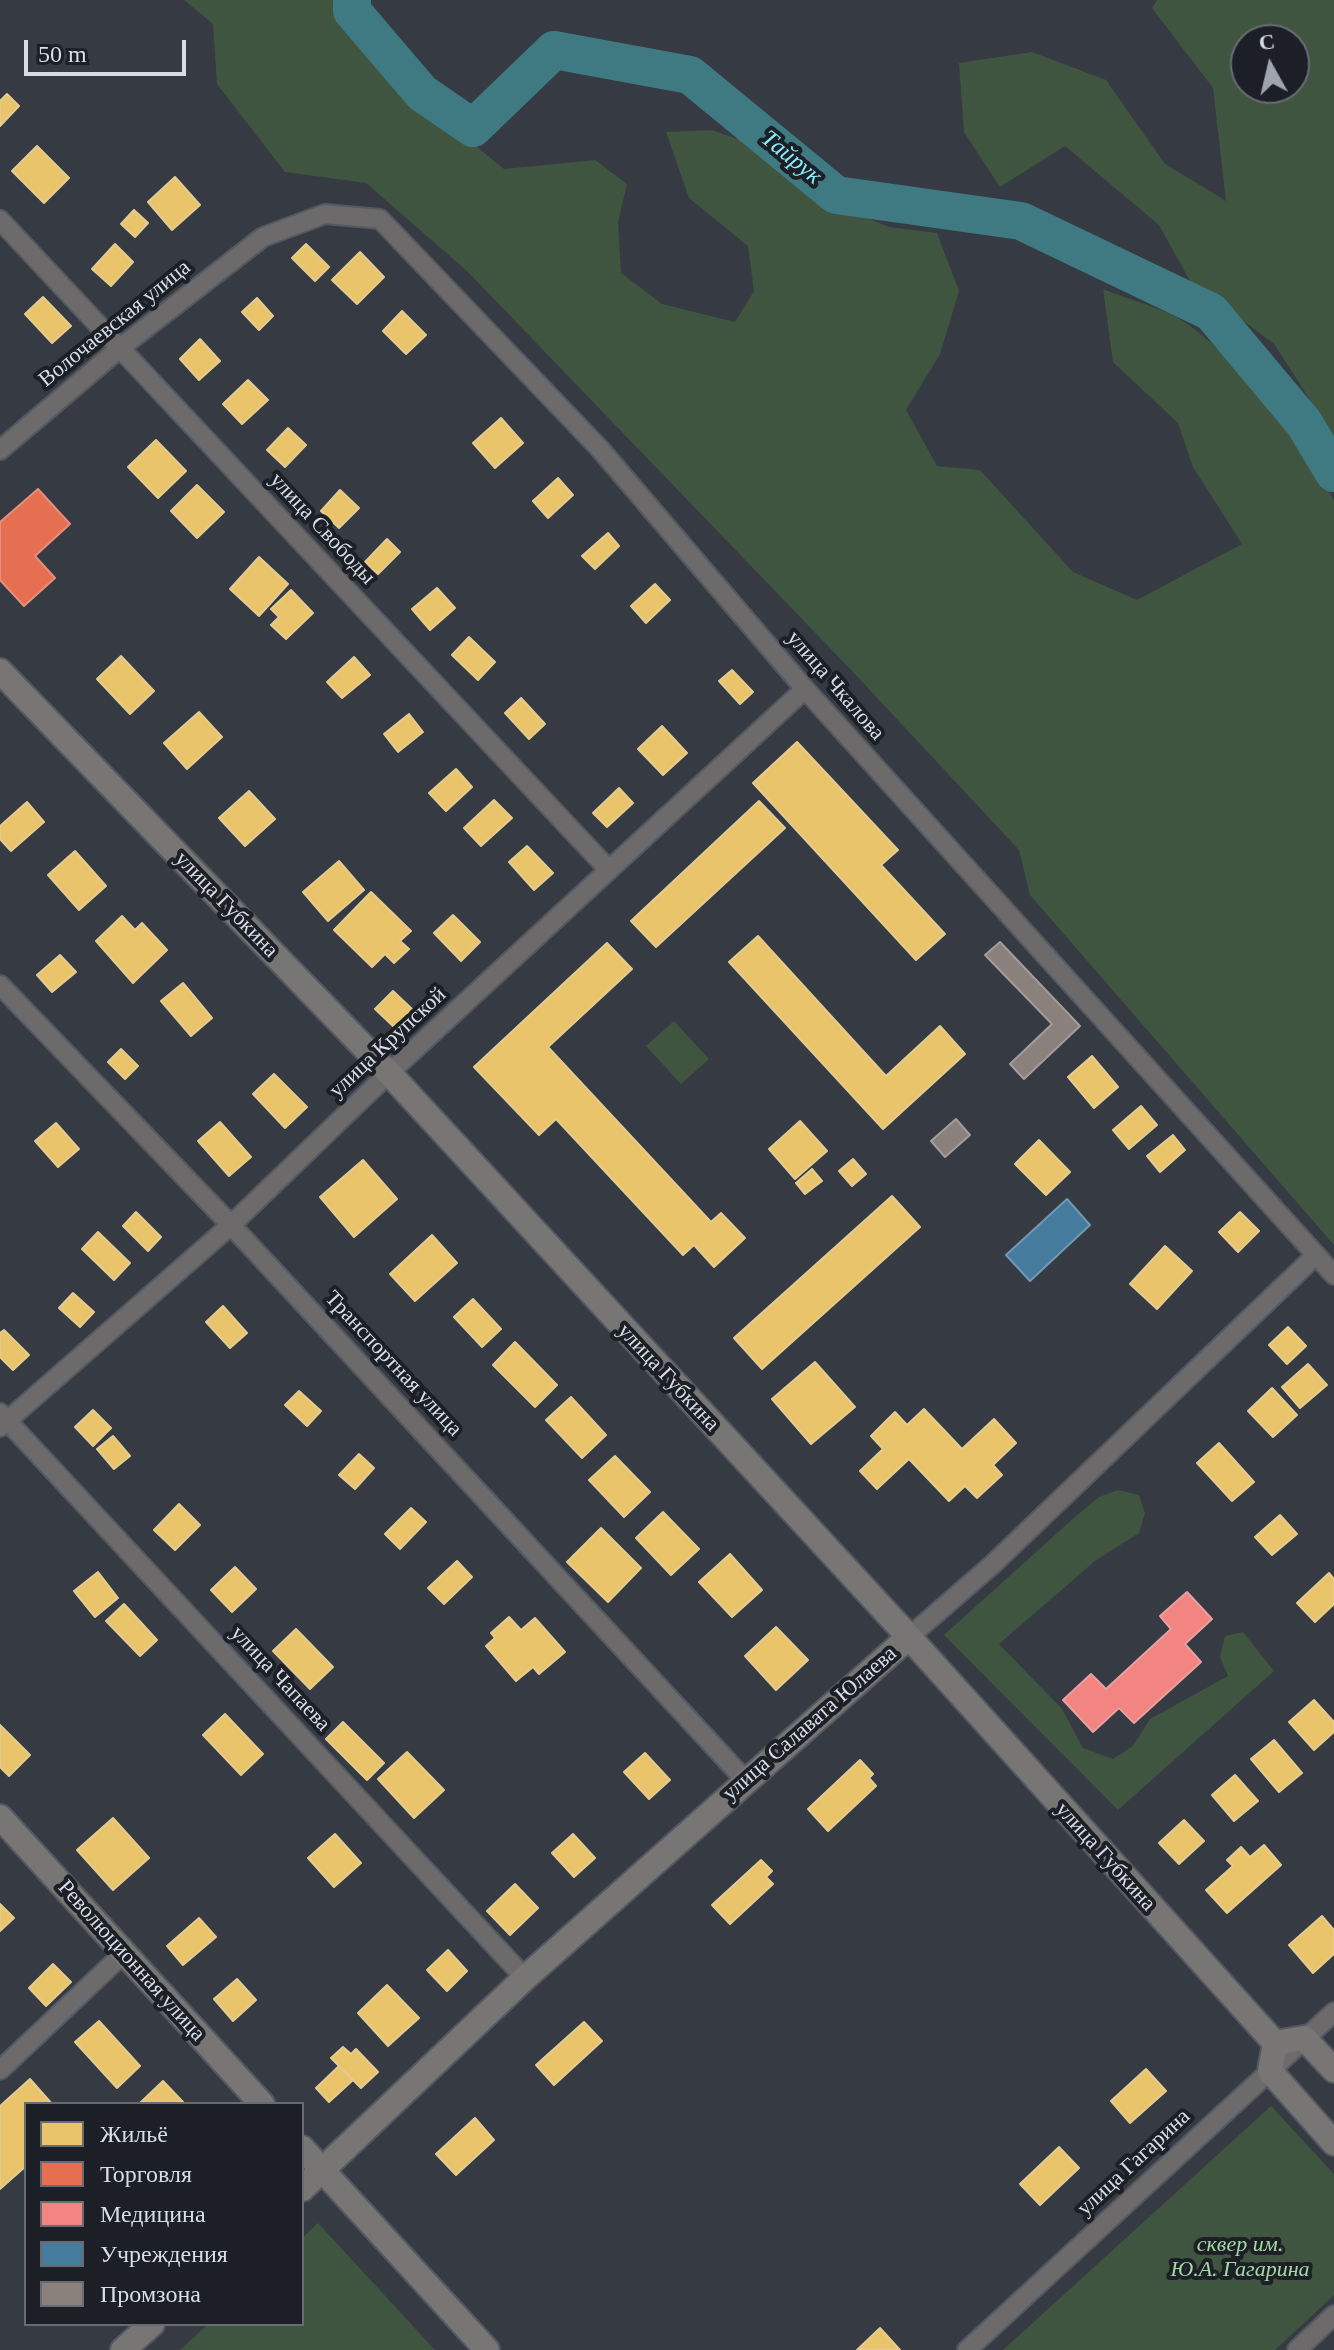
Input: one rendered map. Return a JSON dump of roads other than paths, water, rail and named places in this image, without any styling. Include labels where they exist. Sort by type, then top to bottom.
[{"type":"main road","name":"улица Губкина","points":[[0,671],[389,1073],[909,1637],[1275,2043]]},
{"type":"main road","name":"улица Салавата Юлаева","points":[[304,2187],[525,1978],[909,1637]]},
{"type":"main road","name":"Революционная улица","points":[[0,1817],[260,2102]]},
{"type":"main road","points":[[1334,2070],[1304,2038],[1275,2043],[1270,2071],[1334,2143]]},
{"type":"main road","points":[[304,2150],[487,2350]]},
{"type":"main road","points":[[123,2350],[150,2326]]},
{"type":"street","name":"улица Чкалова","points":[[263,237],[325,214],[380,219],[600,449],[805,689],[1314,1257],[1334,1275]]},
{"type":"street","name":"улица Свободы","points":[[0,220],[609,870]]},
{"type":"street","name":"Волочаевская улица","points":[[0,450],[120,348],[263,237]]},
{"type":"street","name":"улица Крупской","points":[[2,1420],[231,1225],[389,1073],[805,689]]},
{"type":"street","name":"Транспортная улица","points":[[0,985],[231,1225],[746,1781]]},
{"type":"street","name":"улица Салавата Юлаева","points":[[909,1637],[993,1564],[1314,1257]]},
{"type":"street","name":"улица Чапаева","points":[[2,1420],[525,1978]]},
{"type":"street","points":[[0,2070],[124,1953]]},
{"type":"street","name":"улица Гагарина","points":[[967,2350],[1334,2012]]},
{"type":"street","points":[[1297,2350],[1334,2315]]},
{"type":"waterway","name":"Тайрук","points":[[352,0],[352,11],[422,93],[473,128],[554,50],[690,75],[836,195],[1021,221],[1211,312],[1304,423],[1334,473]]},
{"type":"park label","name":"сквер им. Ю.А. Гагарина","points":[[1240,2258]]}]
